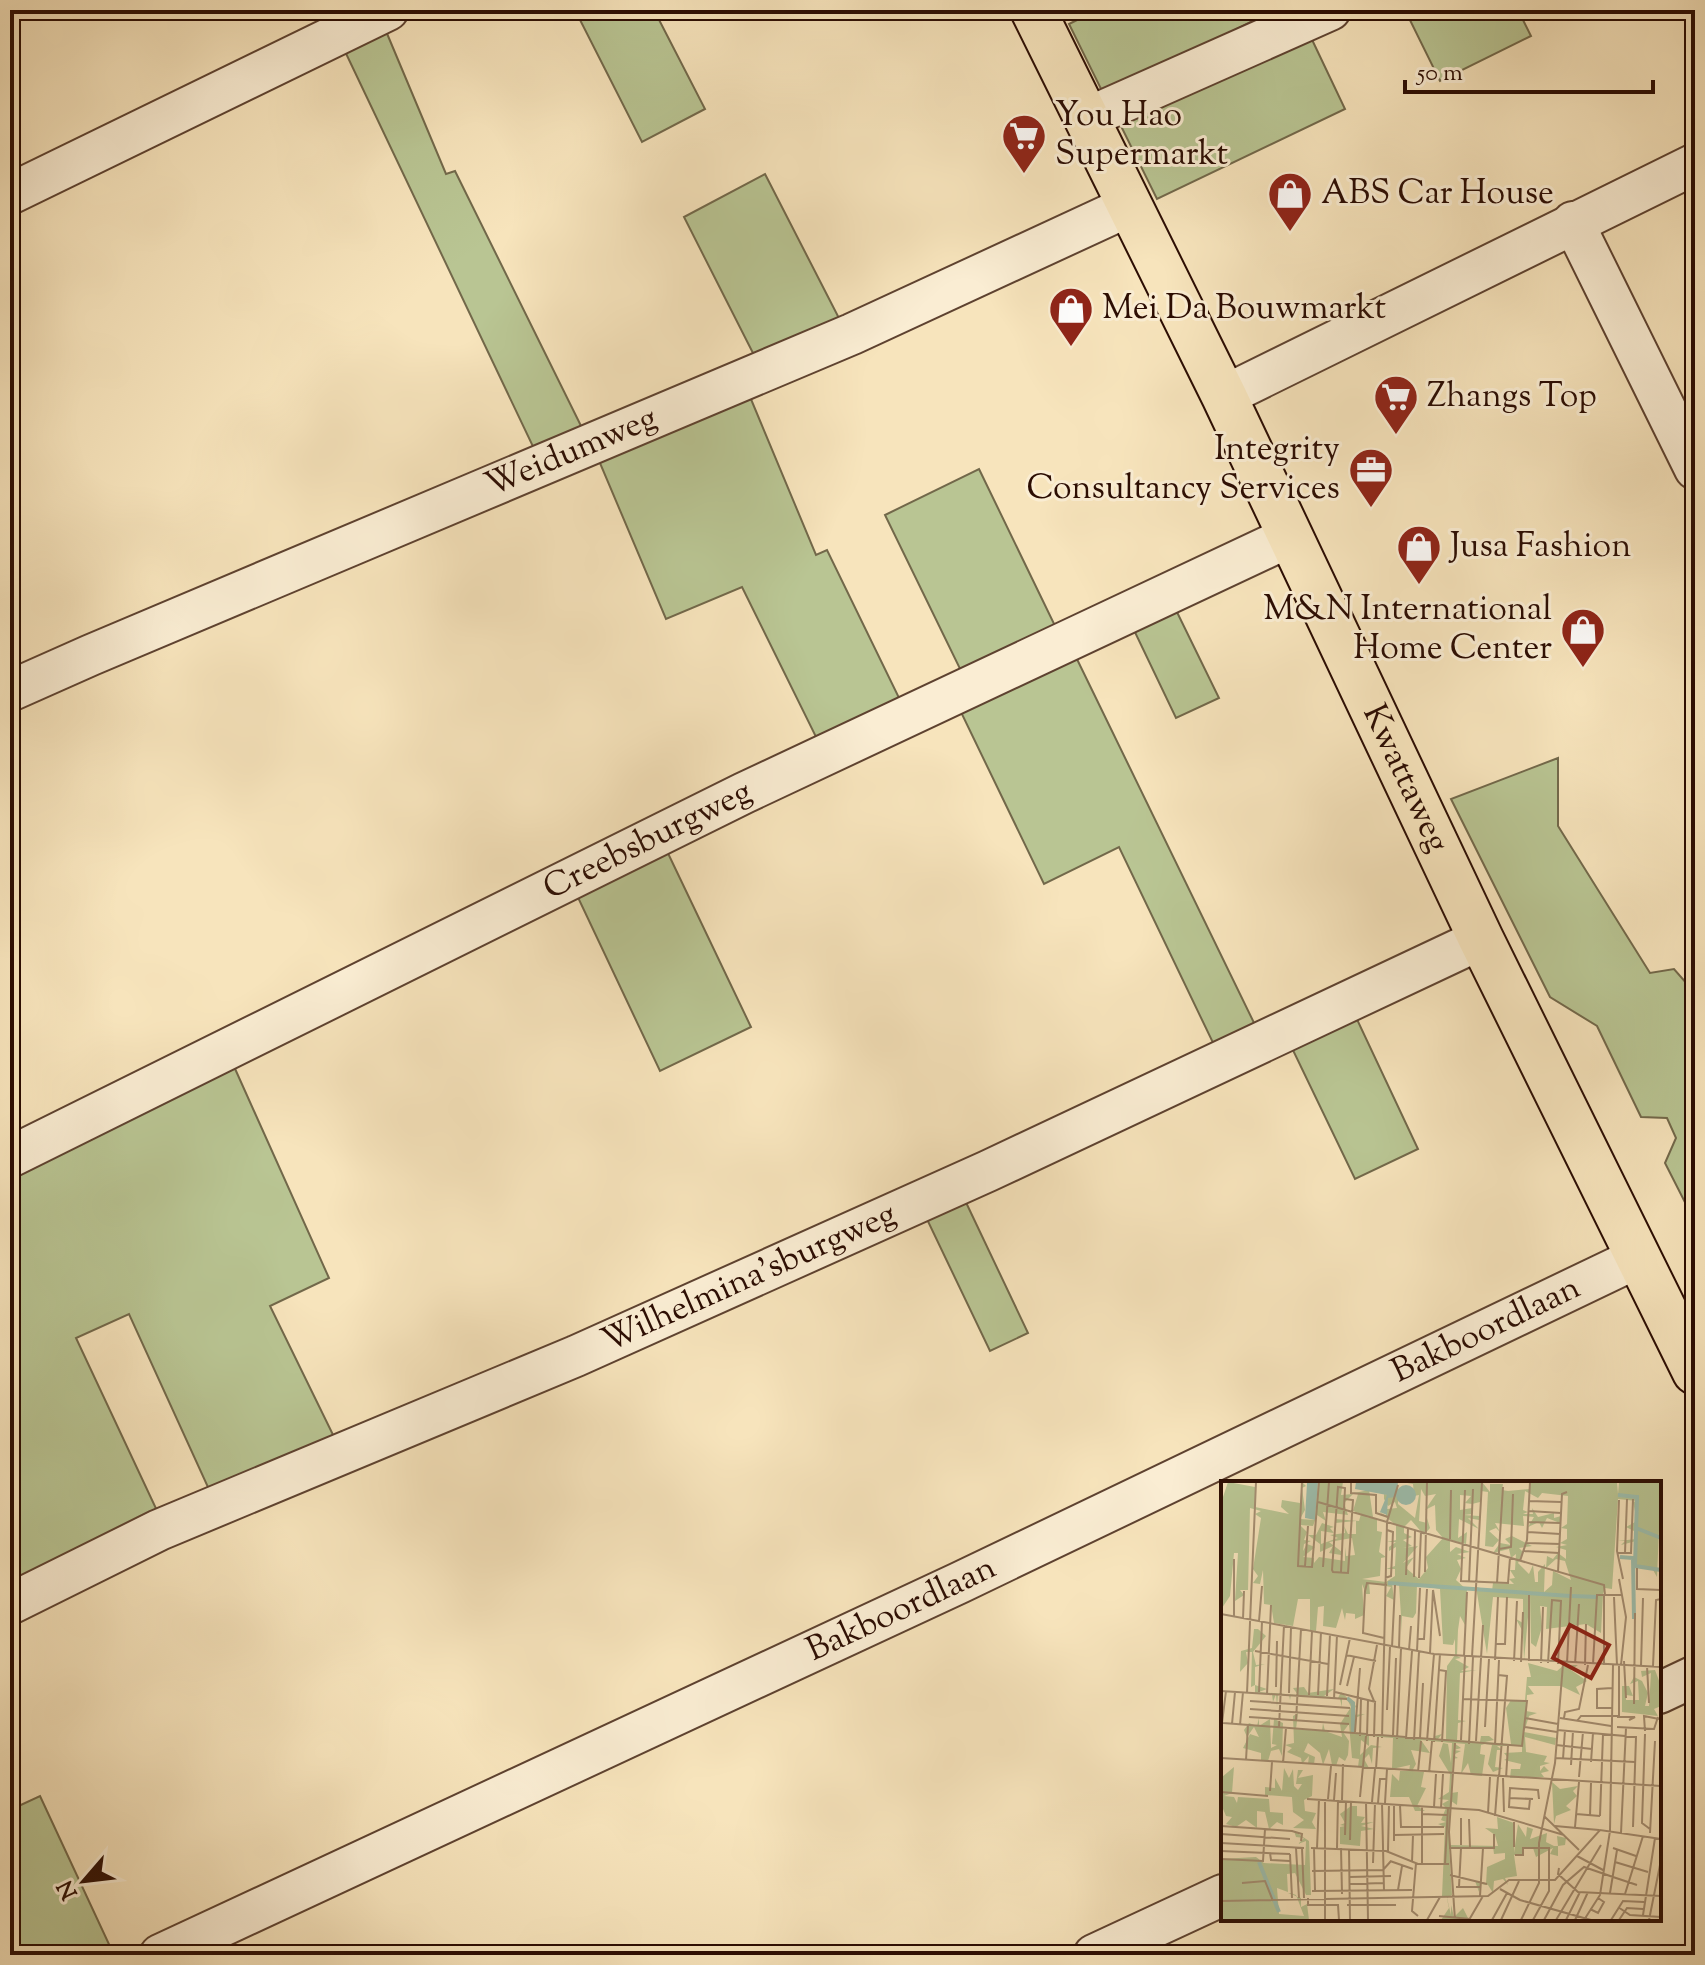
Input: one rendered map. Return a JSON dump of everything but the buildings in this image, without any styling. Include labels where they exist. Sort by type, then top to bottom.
[{"type":"main road","name":"Kwattaweg","points":[[1033,10],[1224,396],[1481,939],[1695,1372]]},
{"type":"street","points":[[10,194],[388,10]]},
{"type":"street","points":[[1087,118],[1330,10]]},
{"type":"street","points":[[1224,396],[1695,164]]},
{"type":"street","name":"Weidumweg","points":[[10,691],[852,334],[1129,206]]},
{"type":"street","points":[[1573,222],[1695,469]]},
{"type":"street","name":"Creebsburgweg","points":[[10,1157],[744,793],[1291,536]]},
{"type":"street","name":"Wilhelmina'sburgweg","points":[[10,1604],[159,1530],[576,1356],[988,1171],[1481,939]]},
{"type":"street","name":"Bakboordlaan","points":[[160,1955],[944,1590],[1639,1257]]},
{"type":"street","points":[[1661,1692],[1695,1676]]},
{"type":"street","points":[[1094,1955],[1221,1896]]},
{"type":"green space","points":[[575,10],[654,10],[705,109],[642,142]]},
{"type":"green space","points":[[1097,10],[1275,10],[1104,95],[1069,24]]},
{"type":"green space","points":[[1405,10],[1518,10],[1531,36],[1440,81]]},
{"type":"green space","points":[[383,24],[446,174],[455,171],[587,438],[538,457],[341,43]]},
{"type":"green space","points":[[1306,27],[1345,109],[1157,199],[1117,118]]},
{"type":"green space","points":[[765,174],[843,326],[757,361],[684,217]]},
{"type":"green space","points":[[748,392],[816,555],[827,550],[902,704],[819,743],[742,587],[666,619],[597,456]]},
{"type":"green space","points":[[979,469],[1058,632],[964,677],[885,515]]},
{"type":"green space","points":[[1174,606],[1219,698],[1176,718],[1132,626]]},
{"type":"green space","points":[[1074,653],[1257,1029],[1216,1049],[1119,847],[1044,884],[959,708]]},
{"type":"green space","points":[[1558,758],[1558,826],[1650,973],[1674,969],[1695,993],[1695,1222],[1665,1163],[1676,1138],[1667,1118],[1641,1117],[1597,1026],[1550,997],[1451,799]]},
{"type":"green space","points":[[665,847],[751,1027],[660,1071],[574,889]]},
{"type":"green space","points":[[1354,1013],[1418,1149],[1355,1179],[1290,1044]]},
{"type":"green space","points":[[232,1062],[329,1278],[270,1306],[338,1445],[212,1496],[129,1314],[76,1338],[160,1517],[10,1588],[10,1170]]},
{"type":"green space","points":[[962,1194],[1028,1333],[990,1351],[924,1213]]},
{"type":"green space","points":[[40,1796],[114,1955],[10,1955],[10,1810]]},
{"type":"place","name":"You Hao Supermarkt","points":[[1024,175]]},
{"type":"place","name":"ABS Car House","points":[[1290,233]]},
{"type":"place","name":"Mei Da Bouwmarkt","points":[[1071,348]]},
{"type":"place","name":"Zhangs Top","points":[[1396,436]]},
{"type":"place","name":"Integrity Consultancy Services","points":[[1371,509]]},
{"type":"place","name":"Jusa Fashion","points":[[1419,586]]},
{"type":"place","name":"M&N International Home Center","points":[[1583,669]]}]
